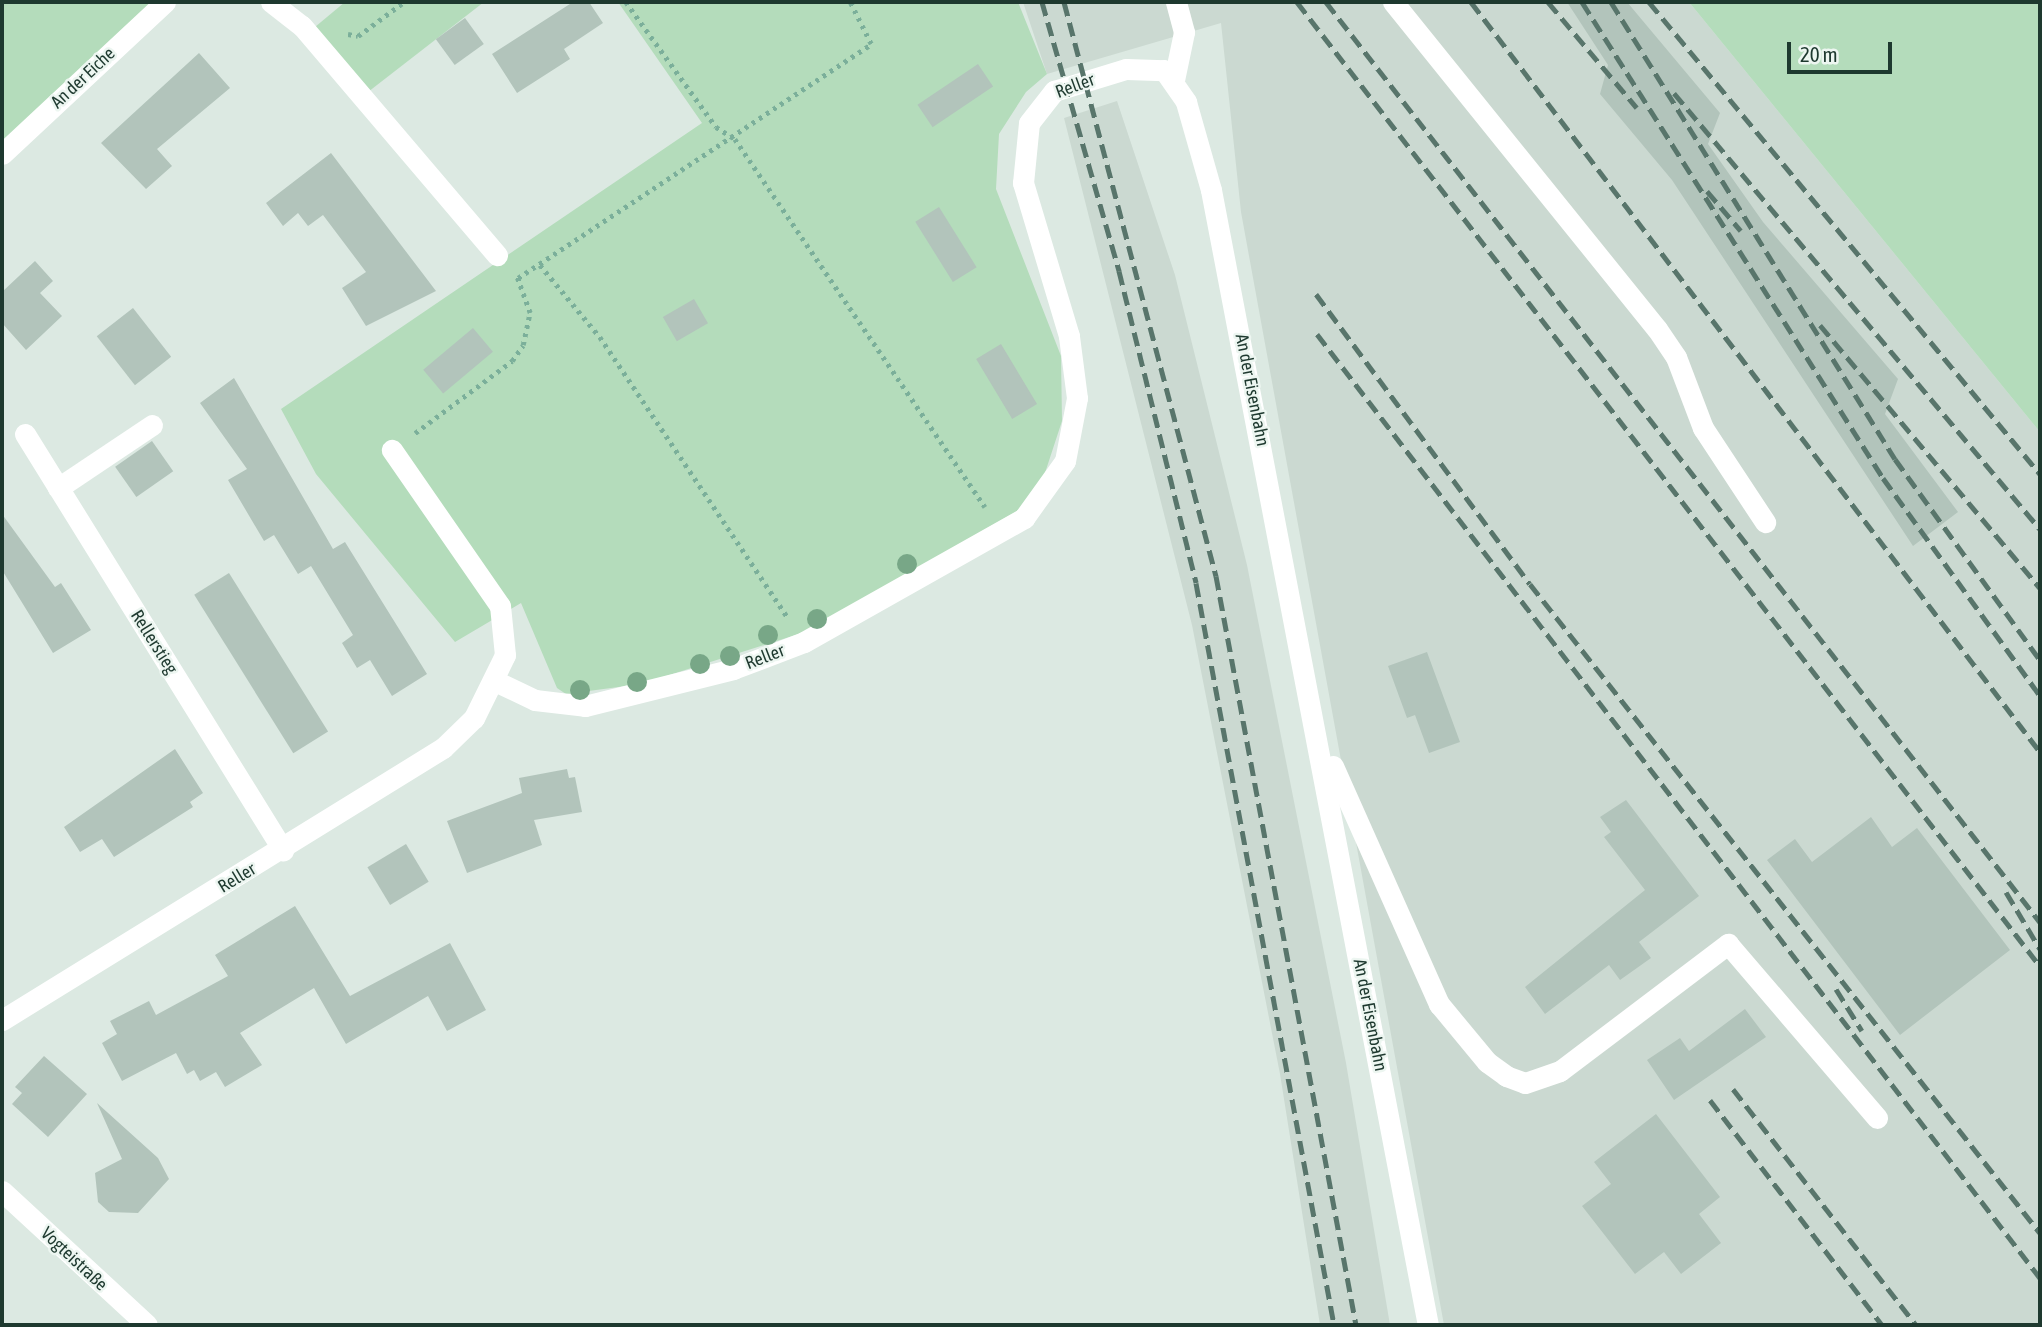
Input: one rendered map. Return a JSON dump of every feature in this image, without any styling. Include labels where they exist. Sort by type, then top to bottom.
[{"type":"street","name":"An der Eiche","points":[[2,154],[165,2]]},
{"type":"street","points":[[271,2],[302,26],[496,255]]},
{"type":"street","points":[[1174,80],[1184,32],[1176,2]]},
{"type":"street","points":[[1393,2],[1657,329],[1676,357],[1703,429],[1765,522]]},
{"type":"street","name":"Reller","points":[[2,1020],[283,850],[443,748],[474,718],[497,682],[536,701],[585,706],[662,690],[804,642],[1004,533],[1056,481],[1076,423],[1069,336],[1023,183],[1029,123],[1044,97],[1088,80],[1153,66],[1174,80]]},
{"type":"street","name":"An der Eisenbahn","points":[[1174,80],[1211,190],[1312,705],[1428,1325]]},
{"type":"street","points":[[58,488],[152,425]]},
{"type":"street","name":"Rellerstieg","points":[[25,435],[283,850]]},
{"type":"street","points":[[392,450],[500,606],[506,633],[497,682]]},
{"type":"street","name":"An der Eisenbahn","points":[[1312,705],[1363,841],[1421,969],[1460,1034],[1507,1076],[1525,1083],[1544,1080],[1728,944],[1877,1118]]},
{"type":"street","name":"Vogteistraße","points":[[2,1191],[147,1325]]},
{"type":"path","points":[[302,26],[358,36],[404,2]]},
{"type":"path","points":[[626,2],[716,127],[735,139],[1004,533]]},
{"type":"path","points":[[518,278],[735,139],[871,44],[850,2]]},
{"type":"path","points":[[392,450],[512,361],[530,328],[518,278],[496,255]]},
{"type":"path","points":[[540,265],[600,337],[804,642]]},
{"type":"shaded area","points":[[1023,2],[1689,2],[2040,432],[2040,1325],[1444,1325],[1241,212],[1221,23],[1047,74]]},
{"type":"shaded area","points":[[1117,101],[1175,275],[1247,565],[1346,1063],[1390,1325],[1320,1325],[1280,1074],[1192,625],[1064,118]]},
{"type":"green space","points":[[2,2],[165,2],[2,154]]},
{"type":"green space","points":[[345,2],[484,2],[368,92],[315,27]]},
{"type":"green space","points":[[618,2],[1018,2],[1047,74],[1026,92],[999,134],[996,189],[1061,356],[1062,421],[1044,476],[1024,507],[805,632],[641,684],[566,694],[557,688],[521,603],[455,642],[316,474],[281,409],[702,123]]},
{"type":"green space","points":[[1689,2],[2040,2],[2040,432]]},
{"type":"building","points":[[573,2],[589,2],[603,23],[564,49],[570,59],[517,93],[492,54]]},
{"type":"building","points":[[1567,2],[1627,2],[1720,113],[1708,144],[1763,222],[1898,379],[1885,414],[1958,512],[1913,546],[1672,180],[1600,94],[1608,65]]},
{"type":"building","points":[[465,18],[484,44],[455,65],[436,39]]},
{"type":"building","points":[[199,53],[230,88],[157,149],[172,166],[146,189],[101,143]]},
{"type":"building","points":[[978,64],[993,86],[933,127],[917,105]]},
{"type":"building","points":[[331,153],[436,291],[366,326],[342,288],[366,272],[323,215],[308,226],[298,213],[283,226],[266,203]]},
{"type":"building","points":[[939,207],[977,267],[953,282],[915,222]]},
{"type":"building","points":[[35,261],[53,281],[40,293],[62,316],[26,350],[2,323],[2,292]]},
{"type":"building","points":[[694,299],[708,323],[677,341],[663,317]]},
{"type":"building","points":[[133,308],[171,357],[135,385],[97,336]]},
{"type":"building","points":[[473,328],[493,352],[443,394],[423,370]]},
{"type":"building","points":[[1001,344],[1037,404],[1012,419],[976,359]]},
{"type":"building","points":[[234,378],[333,549],[345,542],[427,674],[392,696],[370,660],[357,668],[342,643],[353,635],[311,566],[298,574],[274,535],[264,541],[228,480],[247,469],[200,403]]},
{"type":"building","points":[[152,441],[173,471],[136,497],[115,467]]},
{"type":"building","points":[[2,514],[55,587],[61,583],[91,630],[53,653],[2,570]]},
{"type":"building","points":[[229,573],[328,732],[293,753],[194,595]]},
{"type":"building","points":[[1427,652],[1460,742],[1429,753],[1415,715],[1407,718],[1388,666]]},
{"type":"building","points":[[175,749],[203,793],[190,802],[193,807],[114,857],[102,839],[80,852],[64,827]]},
{"type":"building","points":[[567,769],[569,778],[575,777],[582,812],[534,820],[542,845],[467,873],[447,821],[522,793],[519,778]]},
{"type":"building","points":[[1626,800],[1699,896],[1639,942],[1651,958],[1620,980],[1609,965],[1545,1014],[1525,987],[1645,890],[1604,837],[1611,832],[1600,817]]},
{"type":"building","points":[[1871,817],[1892,847],[1917,828],[2010,950],[1900,1035],[1767,860],[1795,839],[1812,862]]},
{"type":"building","points":[[406,844],[429,882],[390,905],[367,867]]},
{"type":"building","points":[[295,906],[350,996],[450,943],[486,1010],[447,1031],[428,996],[346,1044],[314,988],[240,1033],[262,1065],[225,1087],[216,1072],[200,1081],[194,1070],[187,1074],[176,1053],[122,1081],[102,1043],[117,1034],[110,1021],[149,1001],[156,1015],[228,976],[215,955]]},
{"type":"building","points":[[1745,1009],[1766,1037],[1674,1100],[1647,1060],[1680,1038],[1689,1051]]},
{"type":"building","points":[[44,1056],[87,1094],[48,1137],[12,1104],[22,1093],[15,1087]]},
{"type":"building","points":[[97,1103],[158,1158],[169,1179],[138,1213],[109,1212],[98,1202],[95,1173],[122,1159]]},
{"type":"building","points":[[1656,1114],[1720,1197],[1699,1214],[1721,1243],[1681,1274],[1664,1252],[1635,1274],[1582,1206],[1611,1184],[1594,1162]]},
{"type":"railway","points":[[1042,2],[1119,271],[1196,583],[1334,1325]]},
{"type":"railway","points":[[1064,2],[1216,576],[1356,1325]]},
{"type":"railway","points":[[1297,2],[2040,966]]},
{"type":"railway","points":[[1326,2],[2040,922]]},
{"type":"railway","points":[[1471,2],[2040,752]]},
{"type":"railway","points":[[1548,2],[1637,108]]},
{"type":"railway","points":[[1582,2],[1883,478],[2040,696]]},
{"type":"railway","points":[[1611,2],[1895,459],[2040,660]]},
{"type":"railway","points":[[1649,2],[2040,474]]},
{"type":"railway","points":[[1674,93],[2040,529]]},
{"type":"railway","points":[[1707,191],[1741,231]]},
{"type":"railway","points":[[1316,294],[1530,584],[2040,1233]]},
{"type":"railway","points":[[1820,325],[2040,588]]},
{"type":"railway","points":[[1317,334],[2040,1278]]},
{"type":"railway","points":[[2006,892],[2040,949]]},
{"type":"railway","points":[[1836,989],[1862,1031]]},
{"type":"railway","points":[[1733,1089],[1916,1325]]},
{"type":"railway","points":[[1710,1100],[1882,1325]]}]
